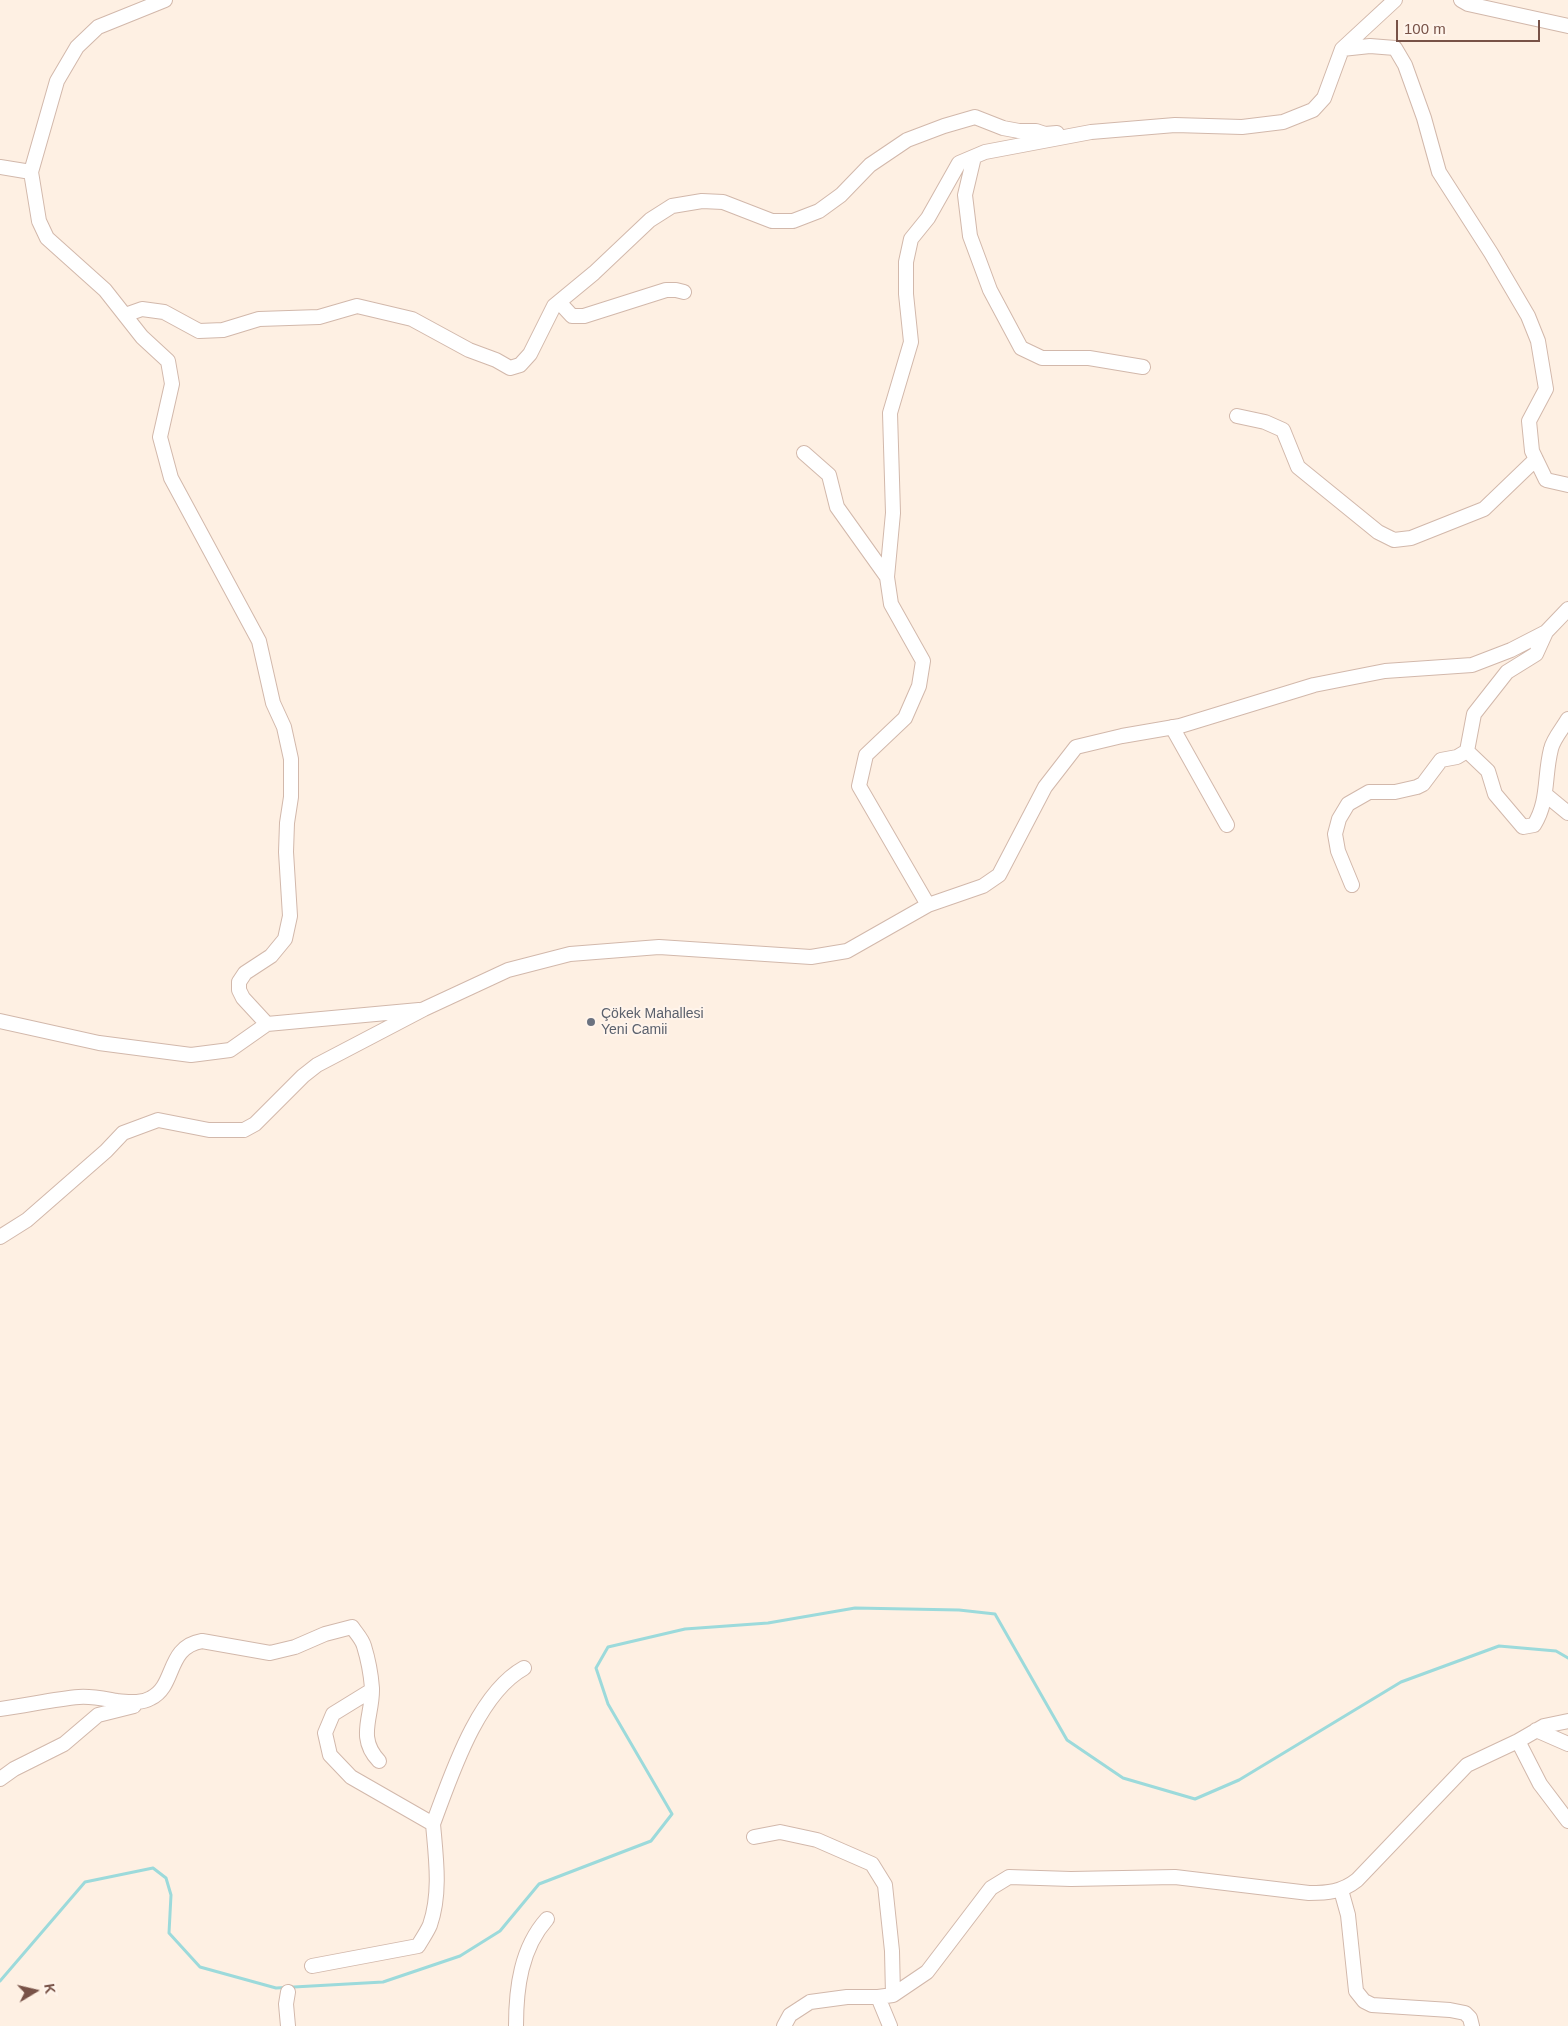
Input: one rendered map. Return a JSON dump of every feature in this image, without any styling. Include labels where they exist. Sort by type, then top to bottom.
[{"type":"street","points":[[165,0],[98,27],[77,47],[57,81],[31,172],[39,221],[47,238],[105,290],[142,337],[168,361],[172,384],[160,437],[171,478],[259,641],[273,703],[284,728],[291,759],[291,797],[287,823],[286,852],[290,916],[284,939],[271,956],[245,973],[239,982],[239,990],[243,998],[267,1024]]},
{"type":"street","points":[[928,905],[858,786],[866,755],[905,718],[919,686],[923,662],[891,604],[887,577],[893,513],[890,413],[911,342],[906,294],[906,262],[911,239],[928,218],[959,163],[985,152],[1090,132],[1175,125],[1242,128],[1283,122],[1313,110],[1324,98],[1342,49],[1394,0]]},
{"type":"street","points":[[1460,0],[1468,4],[1568,26]]},
{"type":"street","points":[[1342,49],[1370,46],[1395,48],[1408,73],[1424,118],[1439,172],[1528,316],[1538,341],[1546,389],[1529,421],[1532,451],[1546,480],[1568,486]]},
{"type":"street","points":[[125,315],[142,309],[164,312],[199,331],[223,330],[259,319],[319,317],[357,306],[412,319],[469,350],[496,360],[510,368],[520,365],[530,354],[545,320],[554,306],[594,274],[650,220],[672,206],[702,201],[723,202],[772,221],[793,221],[819,211],[841,195],[870,165],[907,140],[944,126],[975,118],[1003,128],[1019,131],[1036,131],[1045,134],[1090,132]]},
{"type":"street","points":[[974,157],[965,195],[970,236],[990,290],[1021,348],[1042,358],[1089,358],[1143,367]]},
{"type":"street","points":[[0,168],[31,172]]},
{"type":"street","points":[[559,302],[572,316],[584,316],[666,290],[684,292]]},
{"type":"street","points":[[1237,416],[1265,422],[1284,430],[1298,467],[1378,532],[1394,540],[1411,538],[1484,509],[1536,459]]},
{"type":"street","points":[[804,453],[829,475],[837,507],[887,577]]},
{"type":"street","points":[[0,1237],[27,1220],[106,1151],[123,1133],[158,1120],[209,1130],[244,1130],[255,1124],[303,1076],[317,1066],[424,1009],[508,970],[570,954],[659,947],[811,957],[847,951],[928,905],[983,886],[999,875],[1045,787],[1076,747],[1172,727],[1231,712],[1323,683],[1385,671],[1472,665],[1511,650],[1546,632],[1568,609]]},
{"type":"street","points":[[1467,751],[1474,714],[1507,672],[1536,654],[1546,632]]},
{"type":"street","points":[[1467,751],[1488,771],[1495,794],[1523,827],[1534,825],[1541,814],[1546,795],[1551,748],[1568,719]]},
{"type":"street","points":[[1172,727],[1227,825]]},
{"type":"street","points":[[1352,885],[1338,851],[1335,834],[1339,819],[1348,804],[1369,792],[1395,792],[1417,787],[1423,784],[1441,760],[1456,757],[1467,751]]},
{"type":"street","points":[[1546,795],[1568,813]]},
{"type":"street","points":[[0,1021],[99,1043],[192,1055],[230,1050],[267,1024],[424,1009]]},
{"type":"street","points":[[0,1709],[80,1697],[138,1702],[152,1698],[161,1690],[174,1662],[184,1648],[192,1643],[202,1641],[270,1653],[295,1648],[325,1634],[352,1626],[364,1645],[372,1690],[366,1731],[371,1752],[379,1761]]},
{"type":"street","points":[[312,1966],[418,1946],[429,1927],[437,1898],[433,1824],[471,1729],[512,1675],[524,1668]]},
{"type":"street","points":[[372,1690],[333,1714],[325,1733],[330,1755],[351,1777],[433,1824]]},
{"type":"street","points":[[0,1779],[20,1766],[64,1744],[98,1715],[133,1706],[138,1702]]},
{"type":"street","points":[[784,2026],[790,2016],[810,2002],[878,1997],[893,1994],[928,1972],[991,1888],[1009,1877],[1071,1879],[1175,1878],[1309,1893],[1329,1893],[1341,1890],[1356,1880],[1467,1765],[1518,1741],[1544,1726],[1568,1721]]},
{"type":"street","points":[[1536,1730],[1568,1744]]},
{"type":"street","points":[[1518,1741],[1540,1784],[1568,1821]]},
{"type":"street","points":[[754,1837],[780,1832],[817,1840],[872,1864],[885,1885],[892,1951],[893,1994]]},
{"type":"street","points":[[1341,1890],[1348,1915],[1356,1991],[1364,2001],[1372,2005],[1450,2010],[1465,2013],[1470,2018],[1472,2026]]},
{"type":"street","points":[[516,2026],[517,1990],[523,1961],[535,1932],[547,1919]]},
{"type":"street","points":[[288,1992],[286,2004],[288,2026]]},
{"type":"street","points":[[878,1997],[890,2026]]},
{"type":"waterway","points":[[0,1981],[85,1882],[153,1868],[166,1878],[171,1895],[169,1933],[200,1967],[276,1988],[383,1982],[460,1956],[500,1931],[539,1884],[651,1841],[672,1814],[608,1704],[596,1668],[608,1647],[685,1629],[768,1623],[855,1608],[959,1610],[995,1614],[1067,1740],[1123,1778],[1195,1799],[1239,1780],[1401,1682],[1499,1646],[1556,1651],[1568,1658]]},
{"type":"place","name":"Çökek Mahallesi Yeni Camii","points":[[591,1022]]}]
